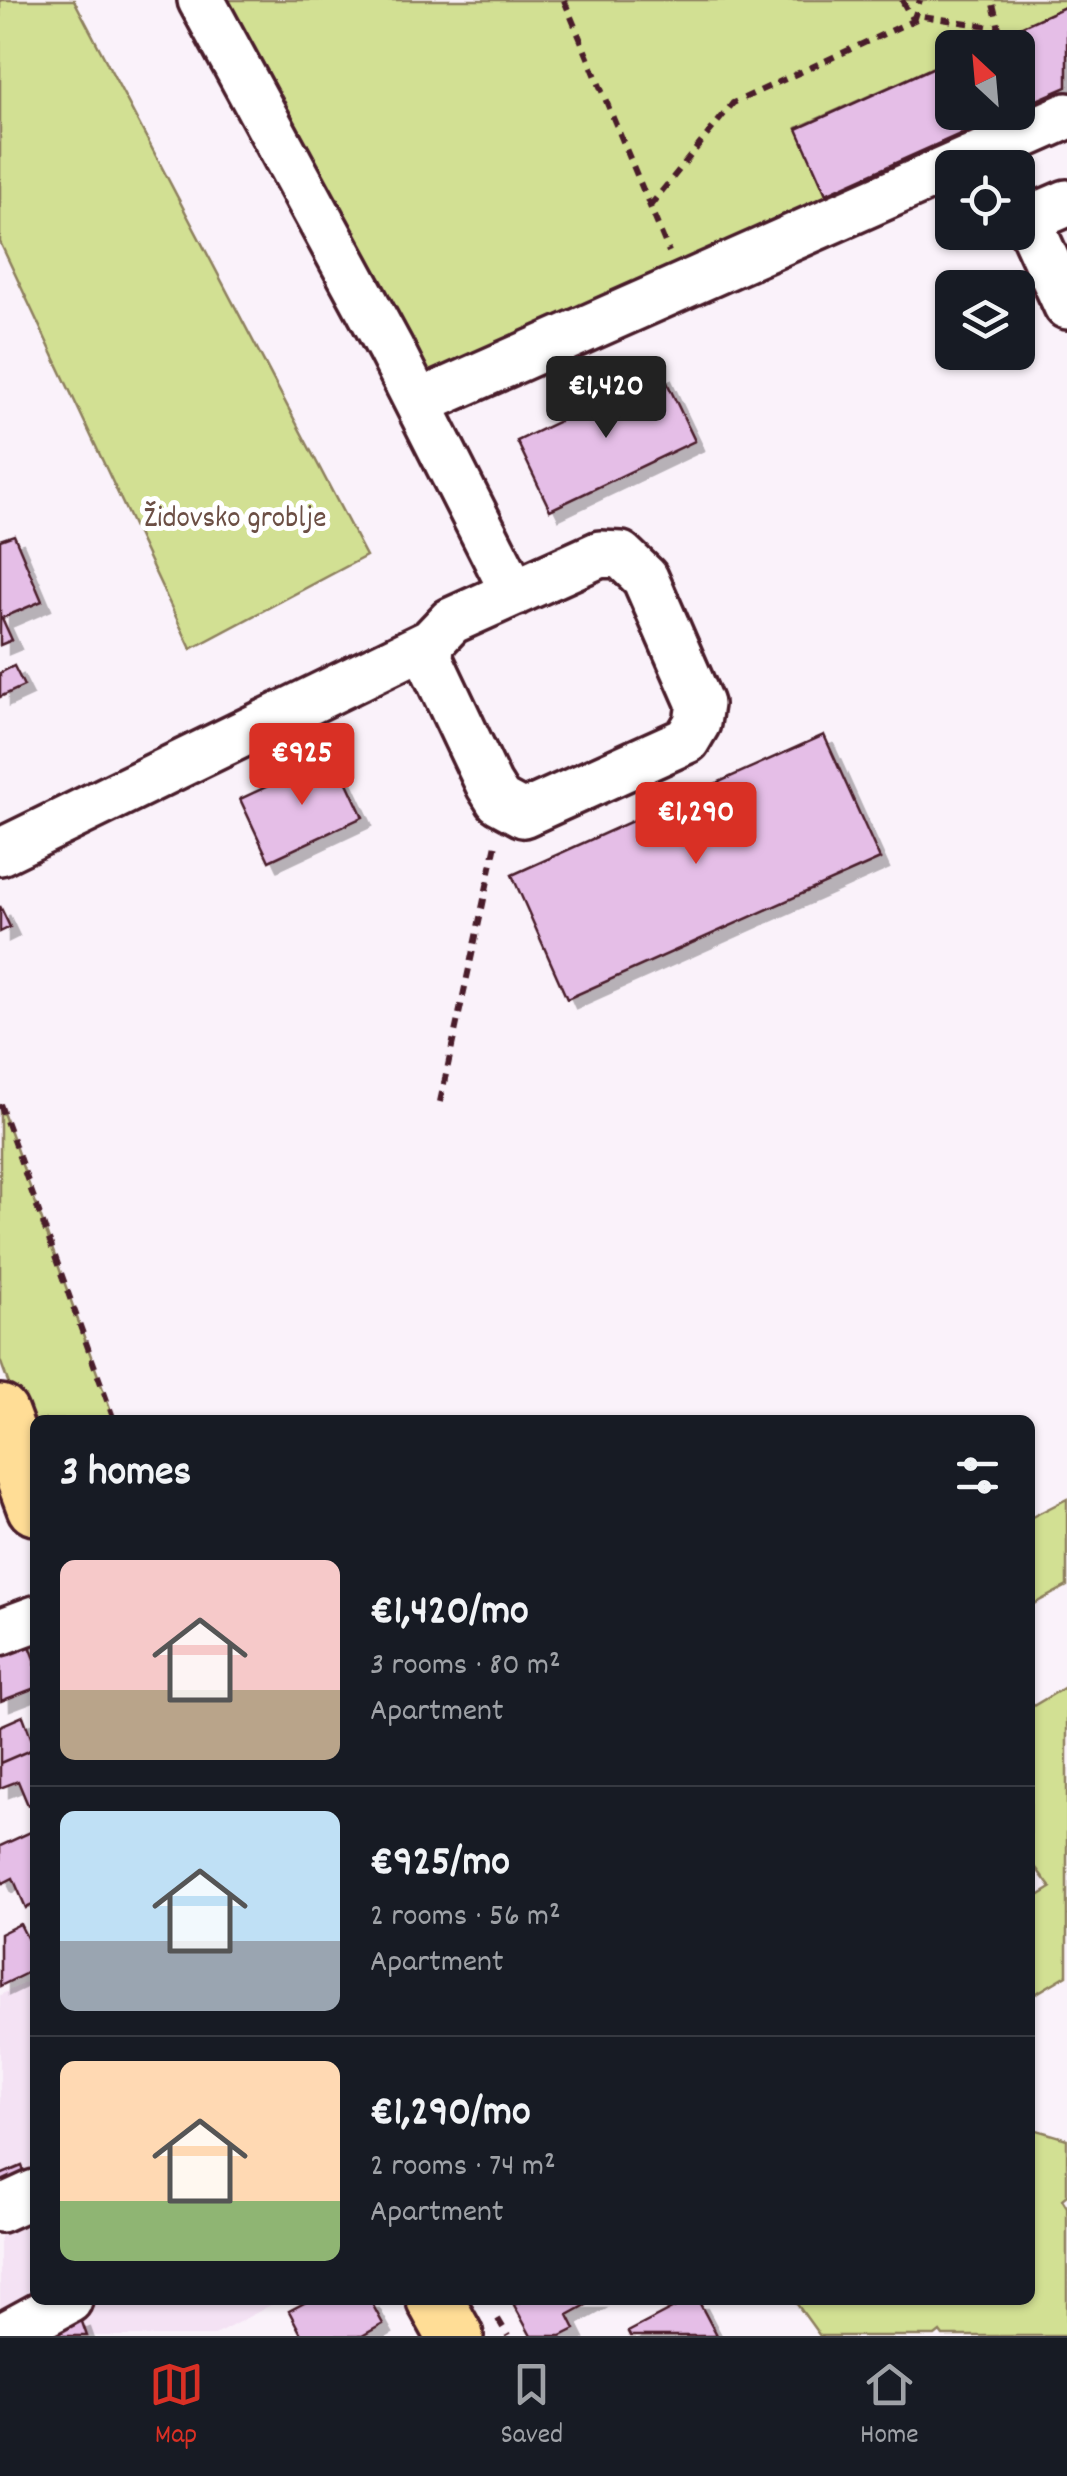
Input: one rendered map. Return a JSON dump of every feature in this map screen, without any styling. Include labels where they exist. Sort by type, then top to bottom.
[{"type":"main road","points":[[0,1413],[30,1493]]},
{"type":"main road","points":[[438,2305],[455,2336]]},
{"type":"street","points":[[201,0],[418,403],[514,593]]},
{"type":"street","points":[[418,403],[1067,116]]},
{"type":"street","points":[[1067,203],[1032,218],[1031,227],[1067,306]]},
{"type":"street","points":[[0,852],[431,642],[450,622],[600,554],[621,555],[645,578],[700,704],[694,733],[687,740],[523,814],[504,804],[489,785],[430,660],[431,642]]},
{"type":"street","points":[[0,1632],[30,1621]]},
{"type":"street","points":[[0,2209],[30,2195]]},
{"type":"street","points":[[3,2336],[60,2305]]},
{"type":"path","points":[[564,0],[684,286]]},
{"type":"path","points":[[902,0],[913,21]]},
{"type":"path","points":[[913,21],[920,0]]},
{"type":"path","points":[[650,206],[733,102],[923,16],[998,28],[992,0]]},
{"type":"path","points":[[440,1102],[504,804]]},
{"type":"path","points":[[0,1104],[112,1415]]},
{"type":"shaded area","points":[[30,1980],[30,2305],[271,2305],[213,2336],[0,2336],[0,1995]]},
{"type":"green space","name":"Židovsko groblje","points":[[0,0],[74,0],[366,556],[191,649],[0,242]]},
{"type":"green space","points":[[215,0],[1067,0],[1067,6],[1015,30],[935,30],[935,67],[797,128],[832,208],[428,376]]},
{"type":"green space","points":[[0,1104],[112,1415],[30,1415],[30,1441],[0,1360]]},
{"type":"green space","points":[[1067,1499],[1067,1586],[1035,1603],[1035,1515]]},
{"type":"green space","points":[[1067,1686],[1067,1975],[1035,1994],[1035,1898],[1051,1888],[1035,1867],[1035,1705]]},
{"type":"green space","points":[[1035,2129],[1067,2139],[1067,2195],[1062,2199],[1067,2207],[1067,2336],[943,2336],[940,2332],[935,2336],[820,2336],[798,2305],[1035,2305]]},
{"type":"building","points":[[1067,6],[1067,87],[1035,101],[1035,30],[1013,30]]},
{"type":"building","points":[[935,67],[935,130],[969,130],[826,194],[797,129]]},
{"type":"building","points":[[662,372],[695,441],[550,510],[517,441]]},
{"type":"building","points":[[14,535],[42,601],[2,618],[12,640],[0,645],[0,540]]},
{"type":"building","points":[[14,666],[24,686],[0,697],[0,673]]},
{"type":"building","points":[[824,735],[880,859],[567,999],[512,875]]},
{"type":"building","points":[[334,755],[363,817],[269,861],[240,799]]},
{"type":"building","points":[[0,906],[10,927],[0,932]]},
{"type":"building","points":[[27,1638],[30,1646],[30,1690],[1,1701],[0,1648]]},
{"type":"building","points":[[23,1716],[30,1735],[30,1750],[0,1763],[0,1726]]},
{"type":"building","points":[[30,1750],[30,1804],[18,1781],[0,1788],[0,1763]]},
{"type":"building","points":[[30,1832],[30,1906],[26,1908],[13,1878],[3,1883],[0,1877],[0,1846]]},
{"type":"building","points":[[20,1924],[30,1944],[30,1971],[0,1986],[0,1934]]},
{"type":"building","points":[[22,2166],[29,2185],[0,2197],[0,2175]]},
{"type":"building","points":[[300,2305],[373,2305],[383,2324],[362,2336],[302,2336],[289,2311]]},
{"type":"building","points":[[514,2305],[586,2305],[568,2315],[575,2329],[561,2336],[531,2336]]},
{"type":"building","points":[[679,2305],[701,2305],[717,2336],[630,2336],[628,2332]]},
{"type":"building","points":[[81,2319],[87,2336],[33,2336]]}]
